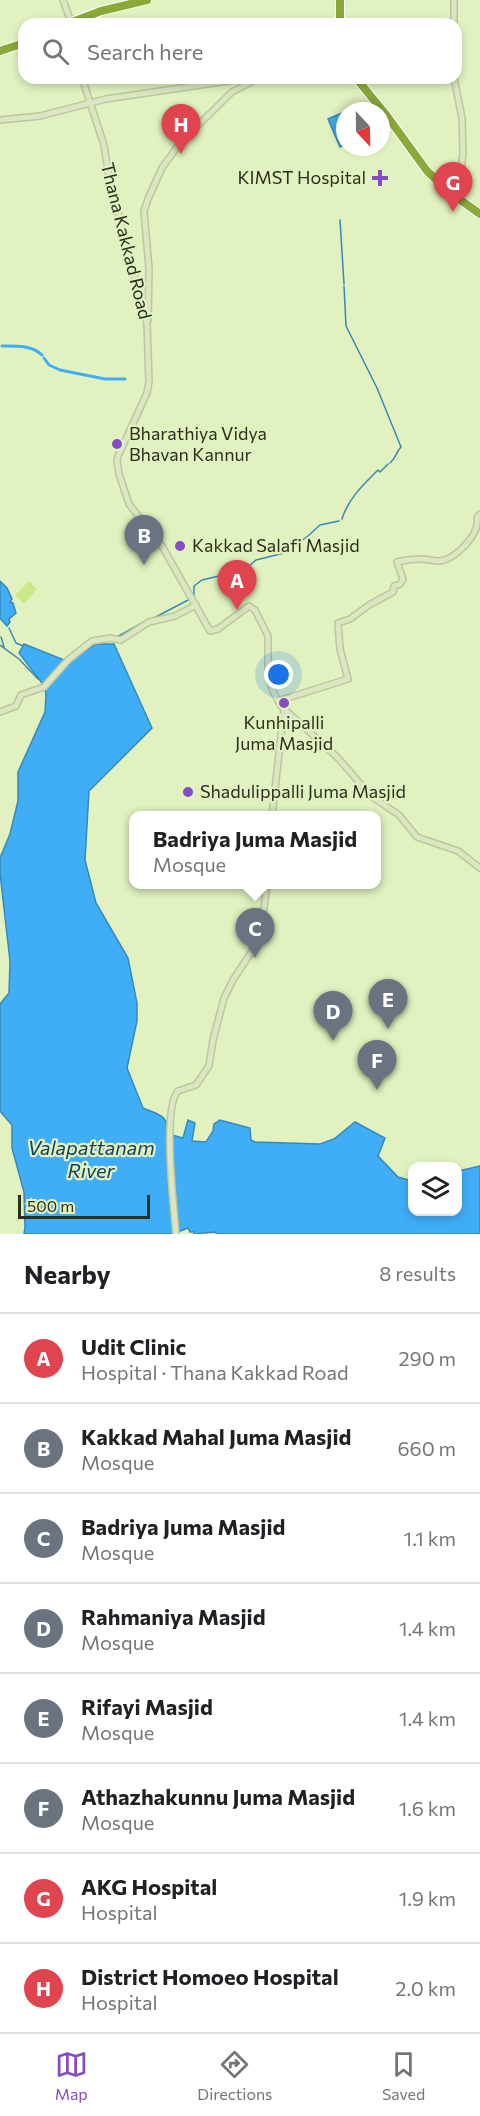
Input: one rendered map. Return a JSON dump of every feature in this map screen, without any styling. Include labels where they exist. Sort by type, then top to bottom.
[{"type":"highway","points":[[78,18],[95,9],[137,0]]},
{"type":"highway","points":[[80,18],[100,10],[147,0]]},
{"type":"highway","points":[[340,18],[341,0]]},
{"type":"highway","points":[[0,52],[18,47]]},
{"type":"highway","points":[[363,84],[434,176],[453,195],[480,214]]},
{"type":"main road","points":[[63,0],[69,18]]},
{"type":"main road","points":[[454,0],[454,18]]},
{"type":"main road","name":"Thana Kakkad Road","points":[[84,84],[104,145],[109,177],[147,324],[149,381],[147,393],[118,456],[117,468],[129,504],[162,546],[212,632],[249,606],[255,610],[268,636],[268,675],[278,701],[284,709],[300,721],[338,758],[371,796],[399,815],[417,837],[458,852],[480,868]]},
{"type":"main road","points":[[0,120],[40,116],[160,90],[204,84]]},
{"type":"main road","points":[[147,324],[149,269],[144,211],[148,199],[162,168],[180,143],[232,92],[247,84]]},
{"type":"main road","points":[[455,84],[462,126],[463,153],[459,191],[465,203]]},
{"type":"main road","points":[[278,701],[348,679],[339,649],[338,623],[351,619],[393,592],[394,586],[400,584],[403,579],[397,562],[417,559],[438,561],[453,555],[471,539],[480,514]]},
{"type":"main road","points":[[0,712],[16,706],[21,695],[44,687],[68,660],[92,641],[123,639],[149,622],[172,617],[196,605]]},
{"type":"main road","points":[[273,811],[284,709]]},
{"type":"main road","points":[[176,1234],[170,1127],[171,1102],[178,1091],[196,1085],[209,1066],[224,998],[232,980],[260,939],[266,889]]},
{"type":"green space","points":[[29,581],[37,589],[24,604],[15,595]]},
{"type":"water","points":[[336,116],[336,138],[328,119]]},
{"type":"water","points":[[0,581],[7,588],[12,599],[10,602],[13,603],[16,613],[9,619],[7,626],[0,618]]},
{"type":"water","name":"Valapattanam River","points":[[24,644],[69,662],[96,644],[114,644],[152,728],[89,791],[85,860],[96,903],[128,958],[137,1003],[137,1021],[127,1068],[143,1108],[162,1116],[168,1127],[168,1134],[183,1138],[188,1120],[195,1123],[192,1141],[206,1142],[213,1131],[214,1124],[220,1120],[250,1128],[251,1140],[255,1142],[320,1144],[334,1139],[355,1122],[385,1138],[378,1156],[398,1177],[408,1180],[408,1216],[462,1216],[462,1170],[480,1166],[480,1234],[217,1234],[215,1232],[194,1234],[188,1228],[173,1234],[24,1234],[24,1192],[12,1148],[12,1125],[0,1111],[0,1004],[9,993],[10,961],[0,858],[10,834],[18,801],[18,772],[45,712],[46,696],[45,687],[19,653]]},
{"type":"waterway","points":[[340,220],[344,284]]},
{"type":"waterway","points":[[344,286],[346,326],[377,388],[401,447],[390,463]]},
{"type":"waterway","points":[[2,346],[28,348],[42,355]]},
{"type":"waterway","points":[[44,358],[49,365],[60,370],[105,379],[125,379]]},
{"type":"waterway","points":[[342,519],[357,493],[378,470],[380,472],[388,464]]},
{"type":"waterway","points":[[194,596],[194,586],[202,580],[238,575],[256,560],[284,553],[320,525],[339,521]]},
{"type":"waterway","points":[[152,619],[190,599]]},
{"type":"waterway","points":[[117,637],[144,622]]},
{"type":"waterway","points":[[9,628],[16,643],[23,646]]},
{"type":"waterway","points":[[1,637],[4,647]]},
{"type":"waterway","points":[[0,645],[39,678]]},
{"type":"place","name":"District Homoeo Hospital","points":[[181,154]]},
{"type":"place","name":"KIMST Hospital","points":[[380,178]]},
{"type":"place","name":"AKG Hospital","points":[[453,212]]},
{"type":"place","name":"Bharathiya Vidya Bhavan Kannur","points":[[117,444]]},
{"type":"place","name":"Kakkad Salafi Masjid","points":[[180,546]]},
{"type":"place","name":"Kakkad Mahal Juma Masjid","points":[[144,565]]},
{"type":"place","name":"Udit Clinic","points":[[237,610]]},
{"type":"place","name":"Kunhipalli Juma Masjid","points":[[284,703]]},
{"type":"place","name":"Shadulippalli Juma Masjid","points":[[188,792]]},
{"type":"place","name":"Badriya Juma Masjid","points":[[255,958]]},
{"type":"place","name":"Rifayi Masjid","points":[[388,1029]]},
{"type":"place","name":"Rahmaniya Masjid","points":[[333,1041]]},
{"type":"place","name":"Athazhakunnu Juma Masjid","points":[[377,1090]]}]
